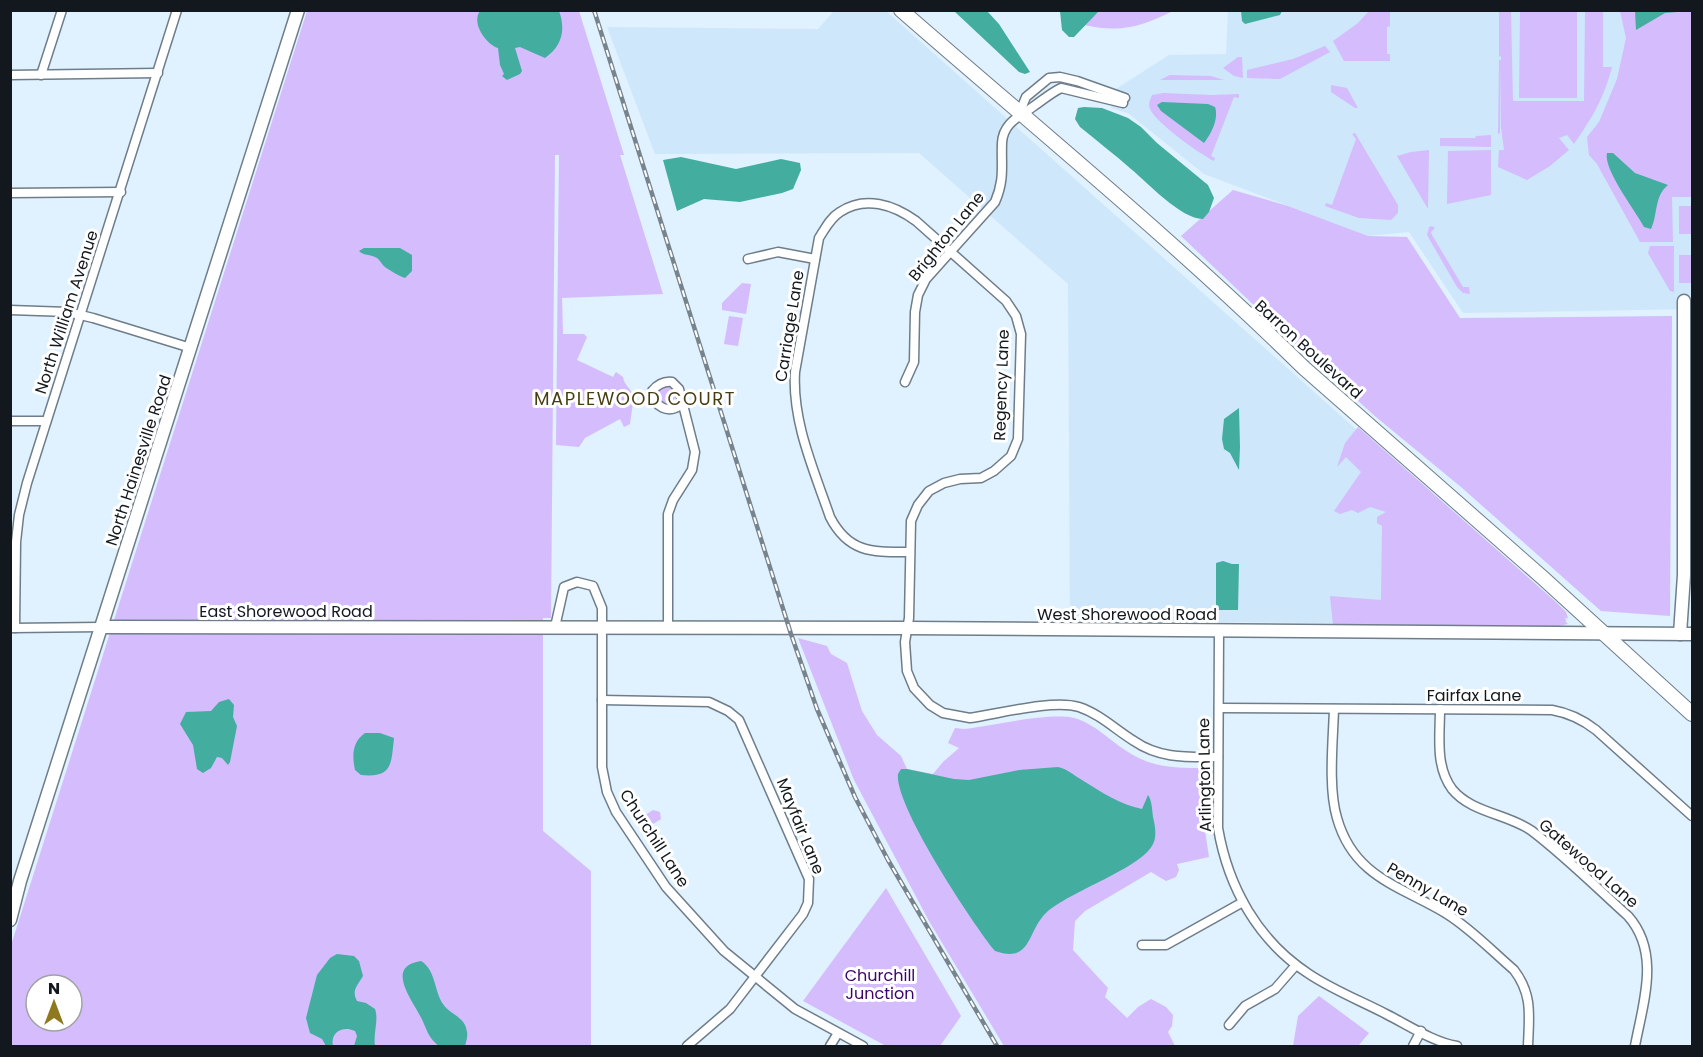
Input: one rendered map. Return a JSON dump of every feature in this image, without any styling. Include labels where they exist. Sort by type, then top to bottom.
[{"type":"main road","name":"North Hainesville Road","points":[[10,920],[298,10]]},
{"type":"main road","name":"Barron Boulevard","points":[[901,10],[1123,202],[1304,368],[1543,578],[1692,714]]},
{"type":"main road","points":[[1686,634],[1684,575],[1687,301]]},
{"type":"main road","name":"East Shorewood Road","points":[[102,627],[558,627]]},
{"type":"main road","name":"West Shorewood Road","points":[[558,627],[1686,634]]},
{"type":"street","points":[[41,75],[62,10]]},
{"type":"street","name":"North William Avenue","points":[[13,628],[14,531],[79,315],[121,192],[177,10]]},
{"type":"street","points":[[10,75],[158,73]]},
{"type":"street","name":"Brighton Lane","points":[[905,382],[914,362],[915,312],[918,295],[926,279],[995,202],[1004,174],[1002,140],[1005,129],[1019,114],[1061,88],[1124,100],[1077,81],[1060,77],[1049,78],[1026,97],[1019,114]]},
{"type":"street","points":[[10,193],[121,192]]},
{"type":"street","name":"Carriage Lane","points":[[910,552],[880,552],[863,549],[849,543],[837,531],[819,486],[796,413],[793,394],[795,372],[819,238],[828,223],[840,212],[853,206],[871,203],[890,205],[902,210],[951,252]]},
{"type":"street","points":[[748,259],[777,252],[815,259]]},
{"type":"street","name":"Regency Lane","points":[[951,252],[1006,301],[1016,316],[1021,334],[1018,439],[1011,456],[994,471],[981,478],[960,479],[944,483],[929,491],[918,505],[911,521],[909,618],[905,660],[909,679],[920,695],[943,713],[970,718],[1054,705],[1078,707],[1094,714],[1136,743],[1160,754],[1218,757]]},
{"type":"street","points":[[10,310],[39,310],[79,315],[191,348]]},
{"type":"street","points":[[668,628],[668,514],[673,500],[692,470],[695,452],[692,433],[682,404]]},
{"type":"street","points":[[10,421],[46,421]]},
{"type":"street","name":"Churchill Lane","points":[[558,627],[558,609],[564,587],[577,582],[593,586],[602,608],[602,767],[605,787],[616,812],[666,887],[724,951],[795,1009],[863,1047]]},
{"type":"street","name":"East Shorewood Road","points":[[13,628],[102,627]]},
{"type":"street","name":"Arlington Lane","points":[[1219,631],[1217,813],[1221,847],[1234,886],[1243,902],[1264,935],[1296,965],[1323,982],[1456,1047]]},
{"type":"street","name":"Mayfair Lane","points":[[602,700],[709,702],[728,711],[739,720],[807,871],[810,889],[804,914],[730,1009],[687,1047]]},
{"type":"street","name":"Fairfax Lane","points":[[1219,708],[1552,710],[1574,716],[1596,730],[1692,816]]},
{"type":"street","name":"Penny Lane","points":[[1334,709],[1334,806],[1341,832],[1349,846],[1370,872],[1386,883],[1446,914],[1514,970],[1522,980],[1529,1000],[1528,1047]]},
{"type":"street","name":"Gatewood Lane","points":[[1440,709],[1440,761],[1442,770],[1453,789],[1462,798],[1476,806],[1531,830],[1628,916],[1641,933],[1647,951],[1648,969],[1635,1047]]},
{"type":"street","points":[[1142,945],[1166,945],[1243,902]]},
{"type":"street","points":[[1229,1025],[1245,1006],[1275,989],[1296,965]]},
{"type":"street","points":[[1413,1047],[1420,1031]]},
{"type":"street","points":[[830,1047],[838,1033]]},
{"type":"shaded area","points":[[1060,10],[1099,11],[1074,37],[1069,37],[1062,30]]},
{"type":"shaded area","points":[[1241,10],[1282,11],[1280,15],[1245,24],[1242,21]]},
{"type":"shaded area","points":[[1635,10],[1690,11],[1665,13],[1636,30]]},
{"type":"shaded area","points":[[480,11],[559,11],[562,31],[559,43],[545,58],[520,47],[515,48],[522,71],[507,80],[502,76],[504,74],[500,65],[498,48],[485,38],[479,27],[477,21]]},
{"type":"shaded area","points":[[834,11],[886,11],[1568,618],[1563,626],[1070,620],[1068,284],[919,153],[655,154],[607,27],[818,29]]},
{"type":"shaded area","points":[[954,11],[987,11],[999,24],[1030,72],[1025,74],[1019,72]]},
{"type":"shaded area","points":[[1228,11],[1692,11],[1692,309],[1463,313],[1409,232],[1367,236],[1204,174],[1128,113],[1111,108],[1116,89],[1169,55],[1226,54]]},
{"type":"shaded area","points":[[1162,102],[1208,104],[1215,107],[1212,131],[1204,143],[1161,111],[1157,105]]},
{"type":"shaded area","points":[[1078,108],[1102,108],[1128,118],[1208,185],[1214,198],[1209,212],[1203,219],[1175,207],[1080,127],[1075,119]]},
{"type":"shaded area","points":[[1607,153],[1613,153],[1635,173],[1668,185],[1658,200],[1651,229],[1644,227],[1621,190],[1610,169]]},
{"type":"shaded area","points":[[681,157],[736,169],[781,159],[800,163],[801,170],[793,189],[782,193],[740,202],[704,199],[677,211],[663,160]]},
{"type":"shaded area","points":[[364,248],[400,248],[412,255],[412,271],[405,278],[386,268],[377,258],[359,251]]},
{"type":"shaded area","points":[[1239,408],[1239,470],[1230,453],[1224,449],[1222,439],[1224,419]]},
{"type":"shaded area","points":[[1223,561],[1239,564],[1238,610],[1217,610],[1216,563]]},
{"type":"shaded area","points":[[229,699],[234,705],[233,717],[237,726],[230,762],[228,765],[222,758],[217,757],[211,768],[203,773],[197,769],[193,745],[180,724],[186,712],[211,711],[219,702]]},
{"type":"shaded area","points":[[365,733],[380,733],[394,738],[391,762],[385,771],[379,774],[361,775],[355,770],[353,760],[355,745]]},
{"type":"shaded area","points":[[1058,767],[1111,798],[1134,807],[1142,809],[1148,795],[1155,827],[1153,844],[1135,862],[1056,905],[1046,913],[1022,949],[1016,953],[1007,954],[995,951],[970,916],[921,837],[908,811],[900,789],[898,774],[901,769],[907,769],[969,780],[1019,770]]},
{"type":"shaded area","points":[[337,954],[354,956],[359,961],[363,976],[356,988],[355,997],[357,1001],[366,1003],[375,1009],[375,1046],[354,1046],[357,1036],[355,1031],[350,1029],[338,1031],[335,1034],[333,1046],[326,1046],[322,1039],[310,1033],[306,1018],[317,975],[330,958]]},
{"type":"shaded area","points":[[421,961],[430,970],[443,1004],[466,1027],[465,1046],[439,1046],[429,1035],[406,991],[403,975],[405,969],[410,964]]},
{"type":"green space","points":[[307,11],[579,11],[624,155],[620,155],[663,294],[562,298],[563,334],[584,334],[587,337],[577,360],[613,377],[616,372],[623,377],[633,401],[630,424],[624,427],[620,419],[585,438],[579,447],[556,445],[559,155],[555,155],[551,618],[543,618],[543,831],[591,871],[591,1046],[11,1046],[10,948]]},
{"type":"green space","points":[[1099,11],[1173,11],[1130,27],[1109,28],[1084,25]]},
{"type":"green space","points":[[1369,11],[1390,11],[1390,26],[1387,27],[1387,54],[1390,54],[1390,61],[1344,61],[1333,41],[1358,23]]},
{"type":"green space","points":[[1499,11],[1511,11],[1513,101],[1584,101],[1585,11],[1603,11],[1603,67],[1612,67],[1601,98],[1574,144],[1567,135],[1559,138],[1569,150],[1550,166],[1527,180],[1498,167],[1499,150],[1504,150],[1501,127],[1501,64],[1500,133],[1498,134],[1499,60],[1501,60],[1501,56],[1499,57]]},
{"type":"green space","points":[[1520,11],[1577,11],[1577,98],[1519,98]]},
{"type":"green space","points":[[1620,11],[1692,11],[1692,197],[1672,197],[1673,242],[1640,242],[1597,164],[1589,155],[1587,137],[1599,122],[1617,79],[1626,38]]},
{"type":"green space","points":[[1325,46],[1330,52],[1280,79],[1247,78],[1247,70],[1293,59]]},
{"type":"green space","points":[[1238,57],[1242,57],[1243,78],[1234,76],[1223,68]]},
{"type":"green space","points":[[1170,75],[1211,76],[1224,80],[1160,80]]},
{"type":"green space","points":[[1331,85],[1347,88],[1358,108],[1331,92]]},
{"type":"green space","points":[[1163,93],[1239,94],[1239,98],[1234,97],[1211,156],[1215,158],[1214,161],[1179,138],[1154,115],[1149,105],[1152,95]]},
{"type":"green space","points":[[1355,133],[1398,205],[1398,213],[1391,220],[1359,218],[1325,206],[1326,203],[1332,205],[1356,139],[1352,134]]},
{"type":"green space","points":[[1491,135],[1491,147],[1440,146],[1440,138],[1475,138]]},
{"type":"green space","points":[[1429,150],[1428,209],[1397,156]]},
{"type":"green space","points":[[1491,150],[1491,195],[1447,204],[1448,151]]},
{"type":"green space","points":[[1233,190],[1288,206],[1368,236],[1407,237],[1460,318],[1672,316],[1670,616],[1601,611],[1461,487],[1376,417],[1181,236]]},
{"type":"green space","points":[[1679,206],[1692,206],[1692,234],[1679,234]]},
{"type":"green space","points":[[1429,227],[1435,228],[1431,232],[1432,235],[1463,287],[1469,287],[1470,294],[1463,293],[1457,287],[1427,235]]},
{"type":"green space","points":[[1650,246],[1674,246],[1674,292],[1670,291],[1648,253]]},
{"type":"green space","points":[[1679,255],[1692,255],[1692,283],[1679,283]]},
{"type":"green space","points":[[742,283],[751,284],[746,314],[722,310],[722,303]]},
{"type":"green space","points":[[729,316],[743,318],[738,346],[724,344]]},
{"type":"green space","points":[[666,387],[672,390],[675,396],[672,402],[666,405],[660,402],[657,396],[660,390]]},
{"type":"green space","points":[[1358,427],[1556,602],[1566,612],[1568,618],[1565,618],[1568,624],[1553,627],[1333,625],[1330,596],[1381,600],[1382,526],[1377,523],[1377,517],[1386,512],[1370,507],[1358,513],[1352,510],[1340,514],[1334,511],[1361,472],[1346,457],[1337,467],[1345,443]]},
{"type":"green space","points":[[798,638],[827,646],[831,654],[847,663],[862,711],[877,735],[901,756],[907,769],[933,774],[959,748],[948,743],[955,728],[964,729],[1050,717],[1081,720],[1128,752],[1155,764],[1204,768],[1204,824],[1209,857],[1177,864],[1179,870],[1176,877],[1166,881],[1151,872],[1085,911],[1075,921],[1073,950],[1108,988],[1105,997],[1127,1018],[1151,999],[1166,1007],[1173,1015],[1172,1026],[1168,1032],[1175,1046],[1004,1046],[929,921],[854,780]]},
{"type":"green space","points":[[653,810],[660,812],[661,819],[642,831],[636,821]]},
{"type":"green space","name":"Churchill Junction","points":[[886,888],[961,1016],[940,1046],[886,1046],[803,1001]]},
{"type":"green space","points":[[1319,996],[1369,1033],[1358,1046],[1293,1046],[1298,1016]]},
{"type":"railway","points":[[594,10],[791,634],[817,709],[855,797],[888,860],[997,1046]]},
{"type":"district","name":"MAPLEWOOD COURT","points":[[635,399]]}]
